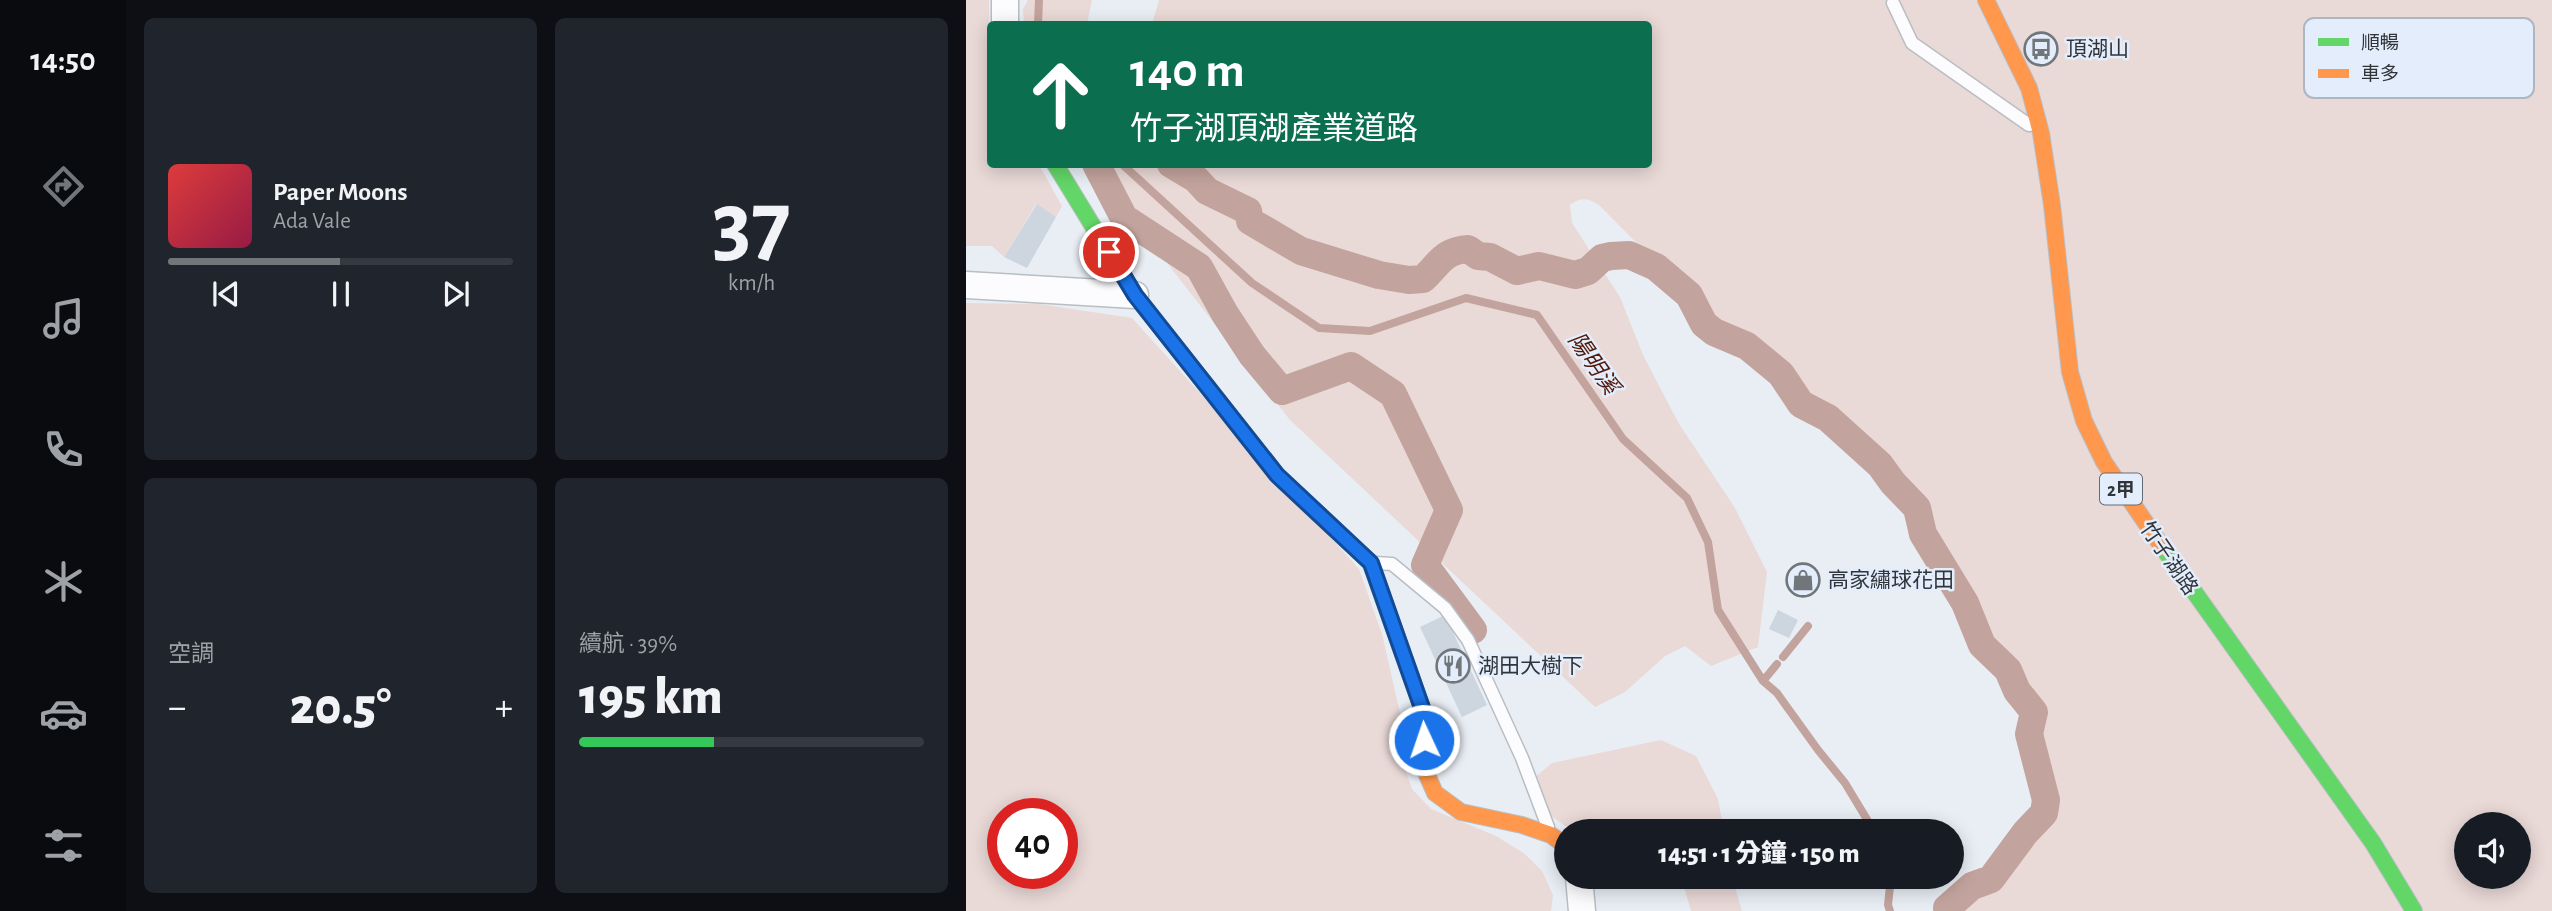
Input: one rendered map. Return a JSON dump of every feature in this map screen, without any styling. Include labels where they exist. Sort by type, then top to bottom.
[{"type":"main road","name":"竹子湖路","points":[[1986,0],[2029,88],[2041,133],[2052,205],[2070,372],[2084,421],[2104,462],[2129,500],[2373,843],[2414,911]]},
{"type":"main road","points":[[1057,168],[1135,295],[1277,475],[1371,563],[1427,722],[1420,759],[1435,793],[1461,812],[1522,825],[1554,837]]},
{"type":"street","points":[[1005,0],[1005,21]]},
{"type":"street","points":[[966,285],[1135,295]]},
{"type":"street","points":[[1581,889],[1582,911]]},
{"type":"lane","points":[[1893,3],[1912,43],[2041,133]]},
{"type":"lane","points":[[1371,563],[1392,564],[1445,608],[1468,640],[1522,758],[1551,835]]},
{"type":"shaded area","points":[[966,0],[989,0],[987,168],[1041,168],[1062,206],[1056,217],[1036,204],[1004,257],[992,246],[966,246]]},
{"type":"shaded area","points":[[1028,0],[1092,0],[1088,21],[1024,21],[1023,9]]},
{"type":"shaded area","points":[[1159,0],[2552,0],[2552,911],[1957,911],[1989,883],[2028,842],[2043,808],[2042,755],[2028,704],[1880,468],[1830,423],[1799,381],[1699,306],[1599,205],[1591,201],[1584,199],[1570,205],[1572,223],[1620,297],[1643,355],[1679,424],[1735,508],[1767,572],[1758,647],[1711,666],[1685,646],[1665,656],[1625,692],[1595,707],[1290,420],[1096,168],[1652,168],[1652,21],[1153,21]]},
{"type":"shaded area","points":[[966,303],[1039,304],[1132,318],[1359,569],[1382,634],[1402,722],[1401,756],[1412,789],[1431,809],[1496,836],[1525,854],[1542,871],[1553,895],[1551,911],[966,911]]},
{"type":"shaded area","points":[[1661,740],[1696,756],[1718,799],[1722,819],[1556,819],[1531,801],[1528,783],[1552,763]]},
{"type":"shaded area","points":[[1685,889],[1736,889],[1742,911],[1691,911]]},
{"type":"building","points":[[1037,204],[1056,217],[1027,268],[1004,257]]},
{"type":"building","points":[[1778,610],[1798,620],[1789,638],[1769,629]]},
{"type":"building","name":"湖田大樹下","points":[[1445,615],[1487,705],[1462,717],[1420,627]]},
{"type":"waterway","name":"陽明溪","points":[[1038,21],[1039,0]]},
{"type":"waterway","points":[[1098,168],[1124,218],[1199,267],[1252,355],[1282,391],[1351,366],[1393,394],[1449,510],[1425,565],[1473,630]]},
{"type":"waterway","name":"陽明溪","points":[[1126,168],[1252,283],[1319,328],[1370,331],[1466,298],[1537,315],[1623,439],[1687,498],[1708,542],[1718,610],[1763,681],[1777,693],[1845,783],[1867,819]]},
{"type":"waterway","points":[[1178,168],[1196,179],[1207,191],[1248,211],[1250,221],[1301,251],[1379,275],[1409,280],[1423,279],[1447,255],[1468,249],[1478,256],[1490,257],[1517,271],[1539,266],[1575,275],[1588,271],[1602,258],[1629,255],[1656,267],[1689,295],[1704,324],[1714,332],[1747,346],[1781,374],[1801,404],[1828,418],[1880,465],[1917,508],[1923,534],[1965,603],[1982,645],[2008,670],[2017,691],[2034,712],[2029,734],[2046,800],[2044,813],[2025,833],[1991,879],[1972,886],[1947,908]]},
{"type":"waterway","points":[[1783,657],[1808,626]]},
{"type":"waterway","points":[[1763,681],[1777,664]]},
{"type":"waterway","name":"陽明溪","points":[[1890,889],[1890,911]]},
{"type":"traffic: fast","points":[[1057,168],[1135,295],[1277,475],[1371,563],[1372,567]]},
{"type":"traffic: fast","points":[[2163,548],[2373,843],[2414,911]]},
{"type":"traffic: slow","points":[[1986,0],[2029,88],[2041,133],[2052,205],[2070,372],[2084,421],[2104,462],[2163,548]]},
{"type":"traffic: slow","points":[[1372,567],[1427,722],[1420,759],[1435,793],[1461,812],[1522,825],[1554,837]]},
{"type":"place","name":"頂湖山","points":[[2041,49]]},
{"type":"place","name":"高家繡球花田","points":[[1803,580]]},
{"type":"place","name":"湖田大樹下","points":[[1453,666]]},
{"type":"route","points":[[1109,252],[1135,295],[1277,475],[1371,563],[1427,722],[1424,740]]}]
